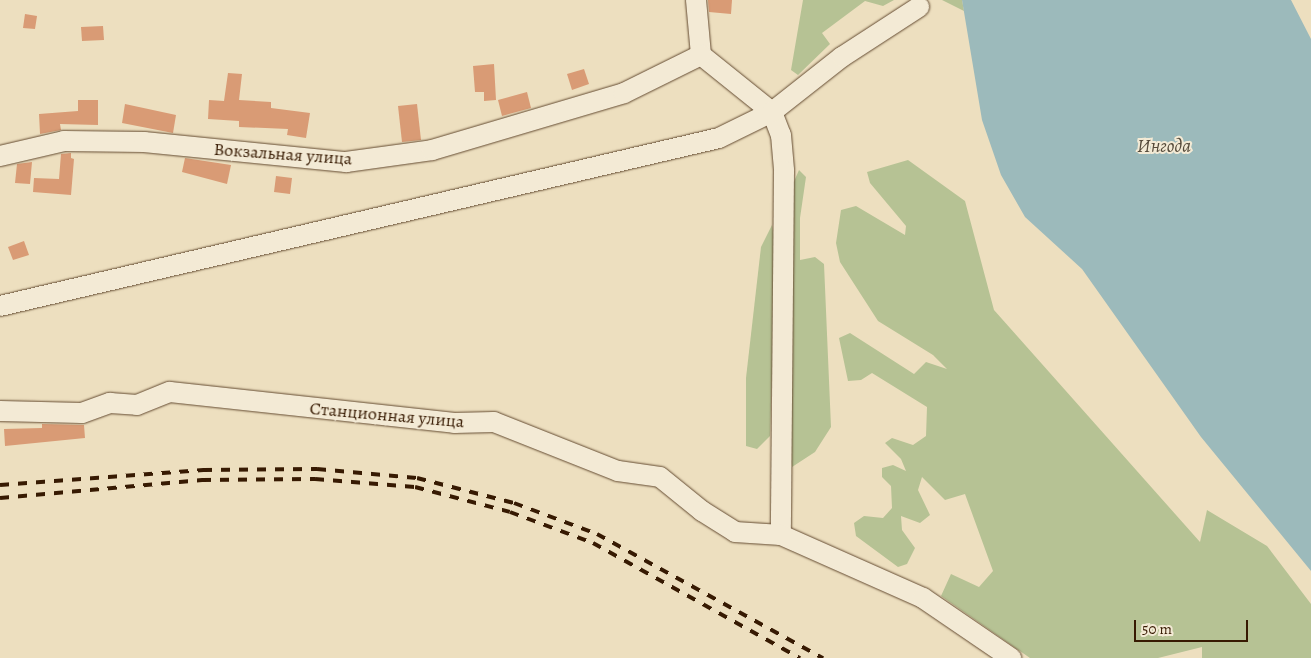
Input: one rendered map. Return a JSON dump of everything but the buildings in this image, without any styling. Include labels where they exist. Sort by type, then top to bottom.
[{"type":"street","points":[[696,0],[701,55],[772,112],[781,136],[784,171],[781,535],[922,598],[1011,658]]},
{"type":"street","points":[[0,306],[719,138],[772,112],[842,57],[919,7]]},
{"type":"street","name":"Вокзальная улица","points":[[0,156],[64,141],[144,142],[346,162],[432,150],[624,93],[701,55]]},
{"type":"street","name":"Станционная улица","points":[[0,411],[82,412],[110,403],[137,405],[170,392],[454,424],[494,422],[618,471],[660,478],[702,511],[735,532],[781,535]]},
{"type":"green space","points":[[803,0],[894,0],[883,6],[865,1],[822,33],[830,44],[798,75],[791,70]]},
{"type":"green space","points":[[942,0],[962,0],[964,11]]},
{"type":"green space","points":[[908,160],[965,201],[994,310],[1200,542],[1207,510],[1267,546],[1311,604],[1311,658],[1202,658],[1202,647],[1158,658],[1030,658],[941,596],[951,574],[979,587],[993,571],[965,494],[945,500],[922,477],[918,490],[930,515],[920,523],[901,516],[902,530],[915,548],[907,564],[898,567],[856,536],[854,523],[864,516],[883,518],[892,508],[891,486],[882,477],[882,468],[893,465],[906,471],[901,459],[885,443],[892,438],[913,445],[926,436],[927,407],[872,373],[861,380],[848,381],[839,338],[850,333],[914,374],[926,362],[947,369],[933,355],[878,321],[840,262],[836,243],[841,210],[856,206],[905,235],[906,226],[870,183],[867,172]]},
{"type":"green space","points":[[799,170],[806,177],[800,218],[800,260],[815,257],[824,264],[831,427],[815,452],[792,467],[789,453],[792,186]]},
{"type":"green space","points":[[772,225],[776,252],[770,436],[757,449],[746,446],[746,378],[761,247]]},
{"type":"water","name":"Ингода","points":[[962,0],[1291,0],[1311,39],[1311,571],[1201,437],[1082,269],[1025,217],[1001,175],[982,120]]},
{"type":"railway","points":[[0,485],[203,470],[317,469],[417,478],[514,503],[597,534],[823,658]]},
{"type":"railway","points":[[0,498],[202,480],[315,479],[415,487],[510,512],[593,543],[800,658]]}]
